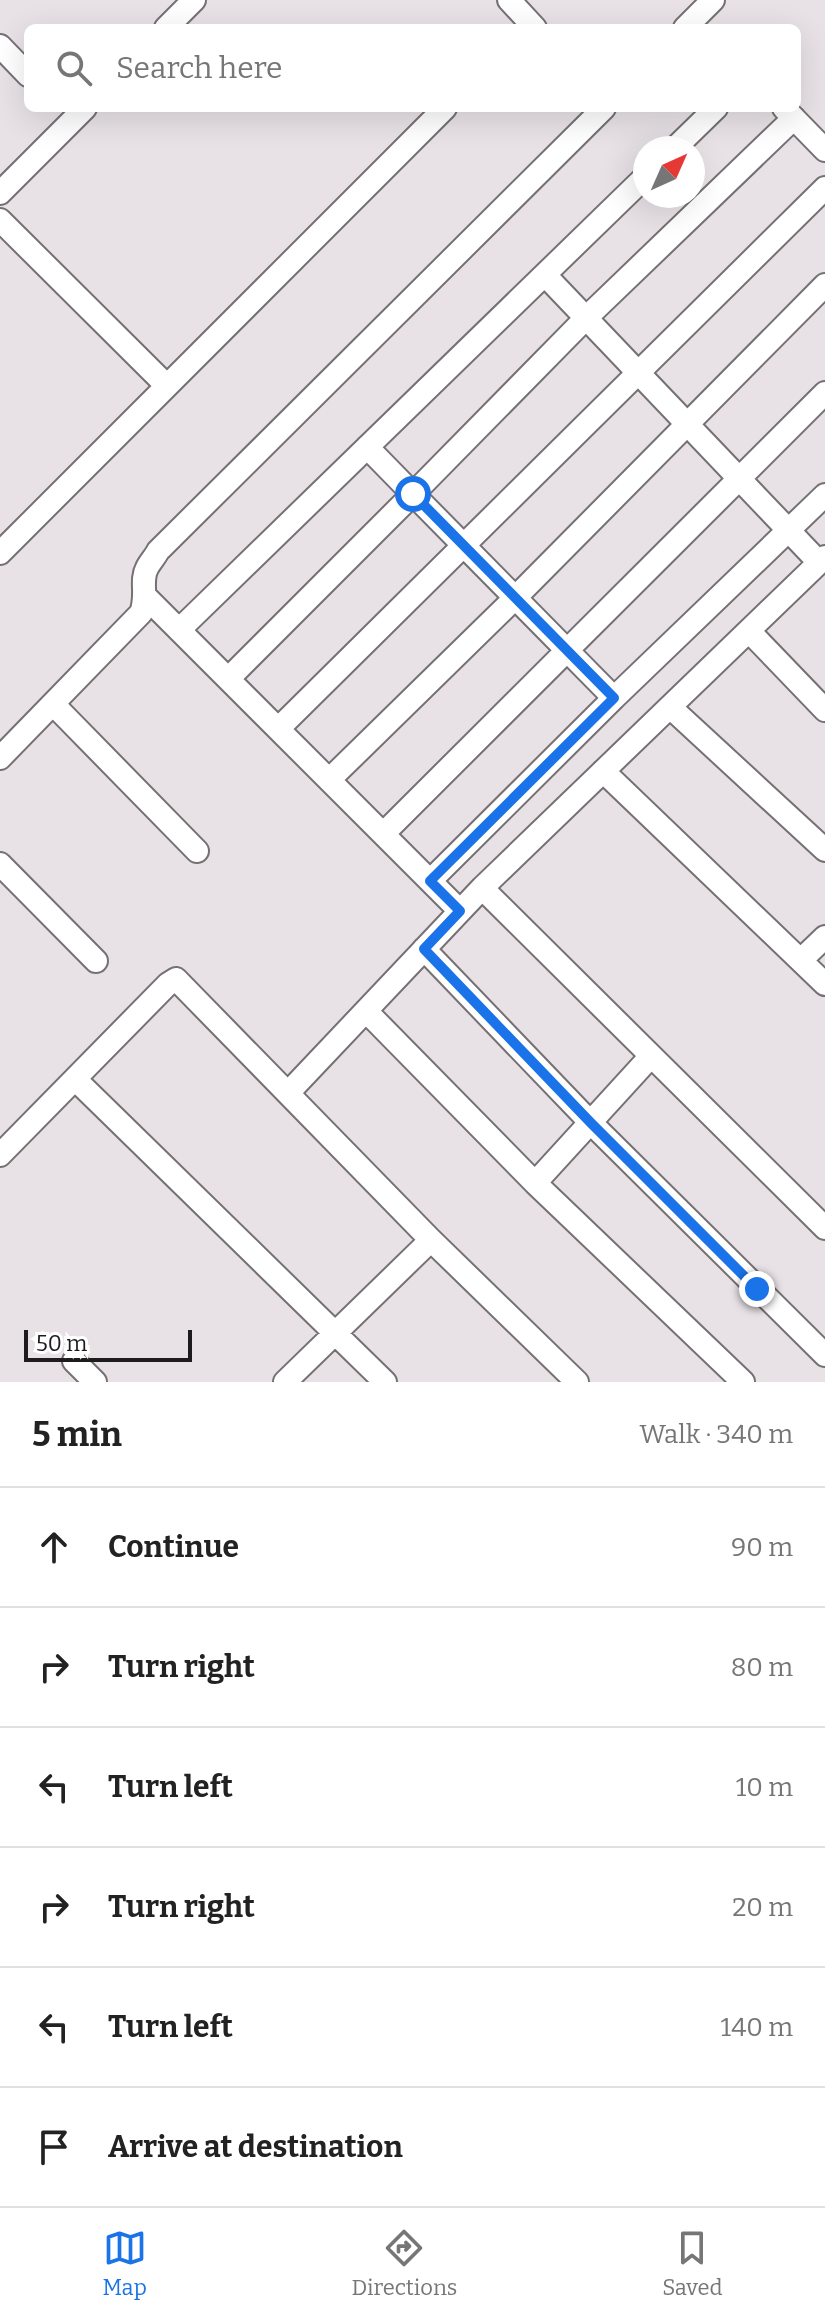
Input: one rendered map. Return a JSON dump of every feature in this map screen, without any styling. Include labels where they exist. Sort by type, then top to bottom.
[{"type":"street","points":[[170,24],[194,0]]},
{"type":"street","points":[[695,24],[713,0]]},
{"type":"street","points":[[0,46],[24,71]]},
{"type":"street","points":[[0,193],[73,112]]},
{"type":"street","points":[[0,553],[441,112]]},
{"type":"street","points":[[460,911],[147,598],[145,570],[158,551],[600,112]]},
{"type":"street","points":[[687,136],[712,112]]},
{"type":"street","points":[[228,679],[789,113],[823,143]]},
{"type":"street","points":[[278,729],[825,188]]},
{"type":"street","points":[[179,630],[633,189]]},
{"type":"street","points":[[0,220],[167,386]]},
{"type":"street","points":[[288,1093],[482,888],[749,631],[818,556],[789,531],[545,275]]},
{"type":"street","points":[[329,780],[514,599],[825,285]]},
{"type":"street","points":[[383,834],[825,393]]},
{"type":"street","points":[[367,447],[462,547],[614,698]]},
{"type":"street","points":[[430,881],[825,495]]},
{"type":"street","points":[[0,758],[141,613],[147,598]]},
{"type":"street","points":[[749,631],[825,710]]},
{"type":"street","points":[[53,704],[197,851]]},
{"type":"street","points":[[670,707],[825,850]]},
{"type":"street","points":[[603,771],[825,984]]},
{"type":"street","points":[[0,864],[96,961]]},
{"type":"street","points":[[482,888],[825,1228]]},
{"type":"street","points":[[801,960],[825,937]]},
{"type":"street","points":[[424,949],[591,1123],[825,1355]]},
{"type":"street","points":[[0,1155],[176,979],[431,1240],[577,1382]]},
{"type":"street","points":[[366,1011],[535,1183],[743,1382]]},
{"type":"street","points":[[535,1183],[651,1056]]},
{"type":"street","points":[[76,1080],[385,1382]]},
{"type":"street","points":[[285,1382],[431,1240]]},
{"type":"street","points":[[74,1361],[95,1382]]},
{"type":"route","points":[[413,494],[614,698],[430,881],[460,911],[424,949],[591,1123],[757,1289]]}]
